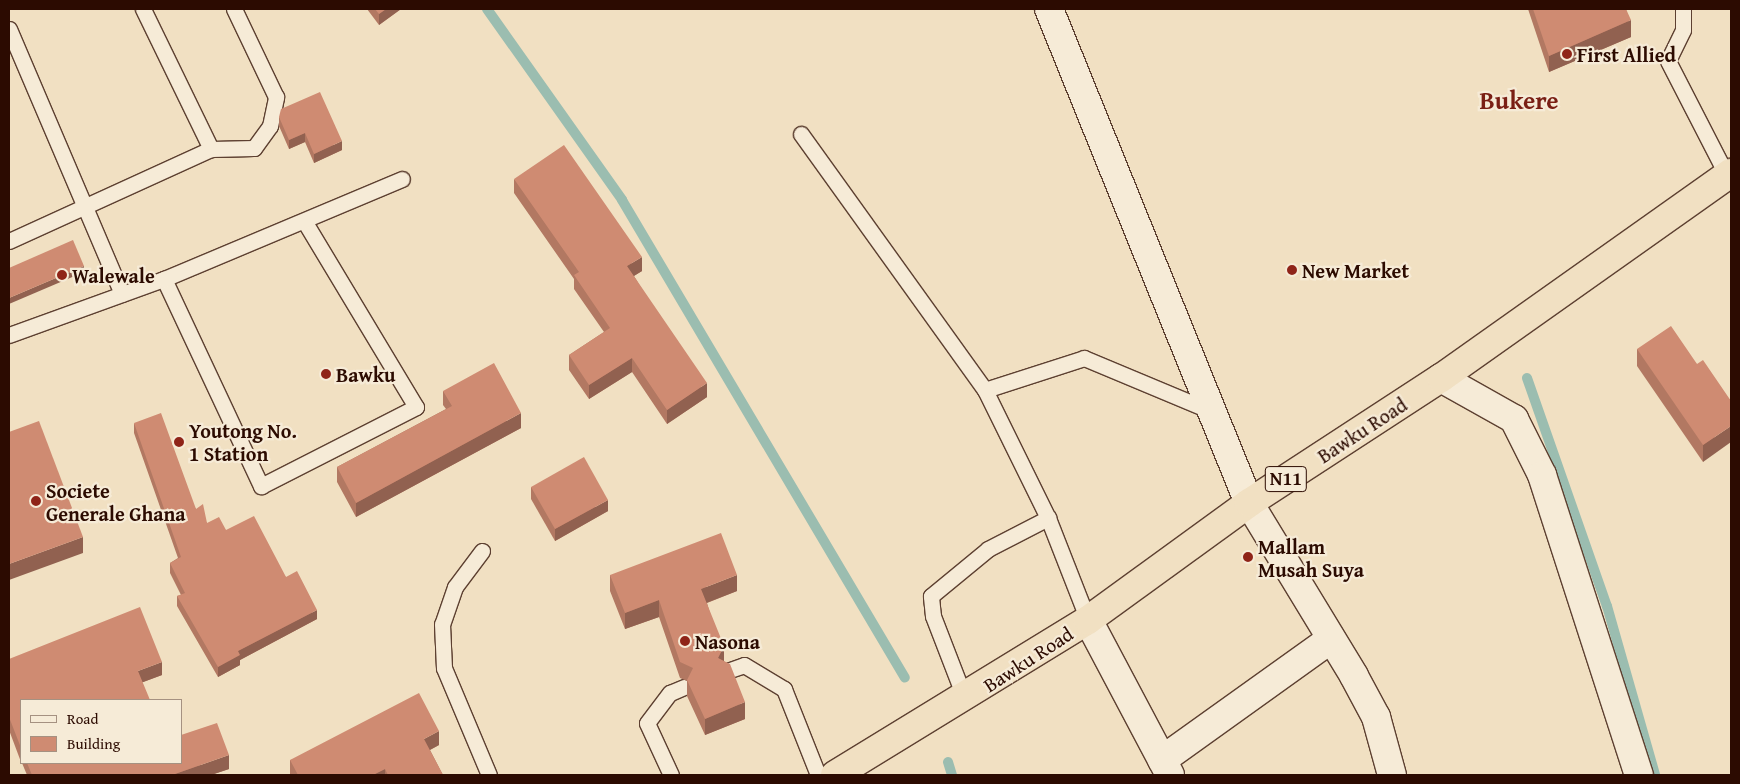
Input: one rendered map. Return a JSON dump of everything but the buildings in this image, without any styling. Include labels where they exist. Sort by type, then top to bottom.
[{"type":"highway","name":"Bawku Road","points":[[835,775],[965,698],[1088,620],[1249,503],[1441,378],[1729,175]]},
{"type":"street","points":[[1049,9],[1249,503],[1376,717],[1392,775]]},
{"type":"street","points":[[1441,378],[1514,419],[1542,476],[1639,775]]},
{"type":"street","points":[[1088,620],[1166,768],[1331,639]]},
{"type":"lane","points":[[143,9],[211,149]]},
{"type":"lane","points":[[9,241],[211,149],[254,148],[270,126],[276,97],[234,9]]},
{"type":"lane","points":[[1683,9],[1683,30],[1668,61],[1729,175]]},
{"type":"lane","points":[[9,29],[122,294]]},
{"type":"lane","points":[[800,134],[985,390],[1048,518],[1088,620]]},
{"type":"lane","points":[[9,335],[164,279],[305,222],[402,179]]},
{"type":"lane","points":[[164,279],[261,486],[416,407],[305,222]]},
{"type":"lane","points":[[985,390],[1084,358],[1213,412]]},
{"type":"lane","points":[[965,698],[933,616],[931,596],[988,548],[1048,518]]},
{"type":"lane","points":[[482,551],[455,587],[442,624],[444,668],[489,775]]},
{"type":"lane","points":[[727,671],[744,665],[784,689],[818,775]]},
{"type":"lane","points":[[671,775],[647,723],[670,693],[684,687]]},
{"type":"waterway","points":[[487,9],[622,200],[905,678]]},
{"type":"waterway","points":[[1527,378],[1607,606],[1655,775]]},
{"type":"waterway","points":[[948,762],[952,775]]},
{"type":"place","name":"First Allied","points":[[1567,54]]},
{"type":"place","name":"New Market","points":[[1292,270]]},
{"type":"place","name":"Walewale","points":[[62,275]]},
{"type":"place","name":"Bawku","points":[[326,374]]},
{"type":"place","name":"Youtong No. 1 Station","points":[[179,442]]},
{"type":"place","name":"Societe Generale Ghana","points":[[36,501]]},
{"type":"place","name":"Mallam Musah Suya","points":[[1248,557]]},
{"type":"place","name":"Nasona","points":[[685,641]]},
{"type":"district","name":"Bukere","points":[[1519,100]]}]
